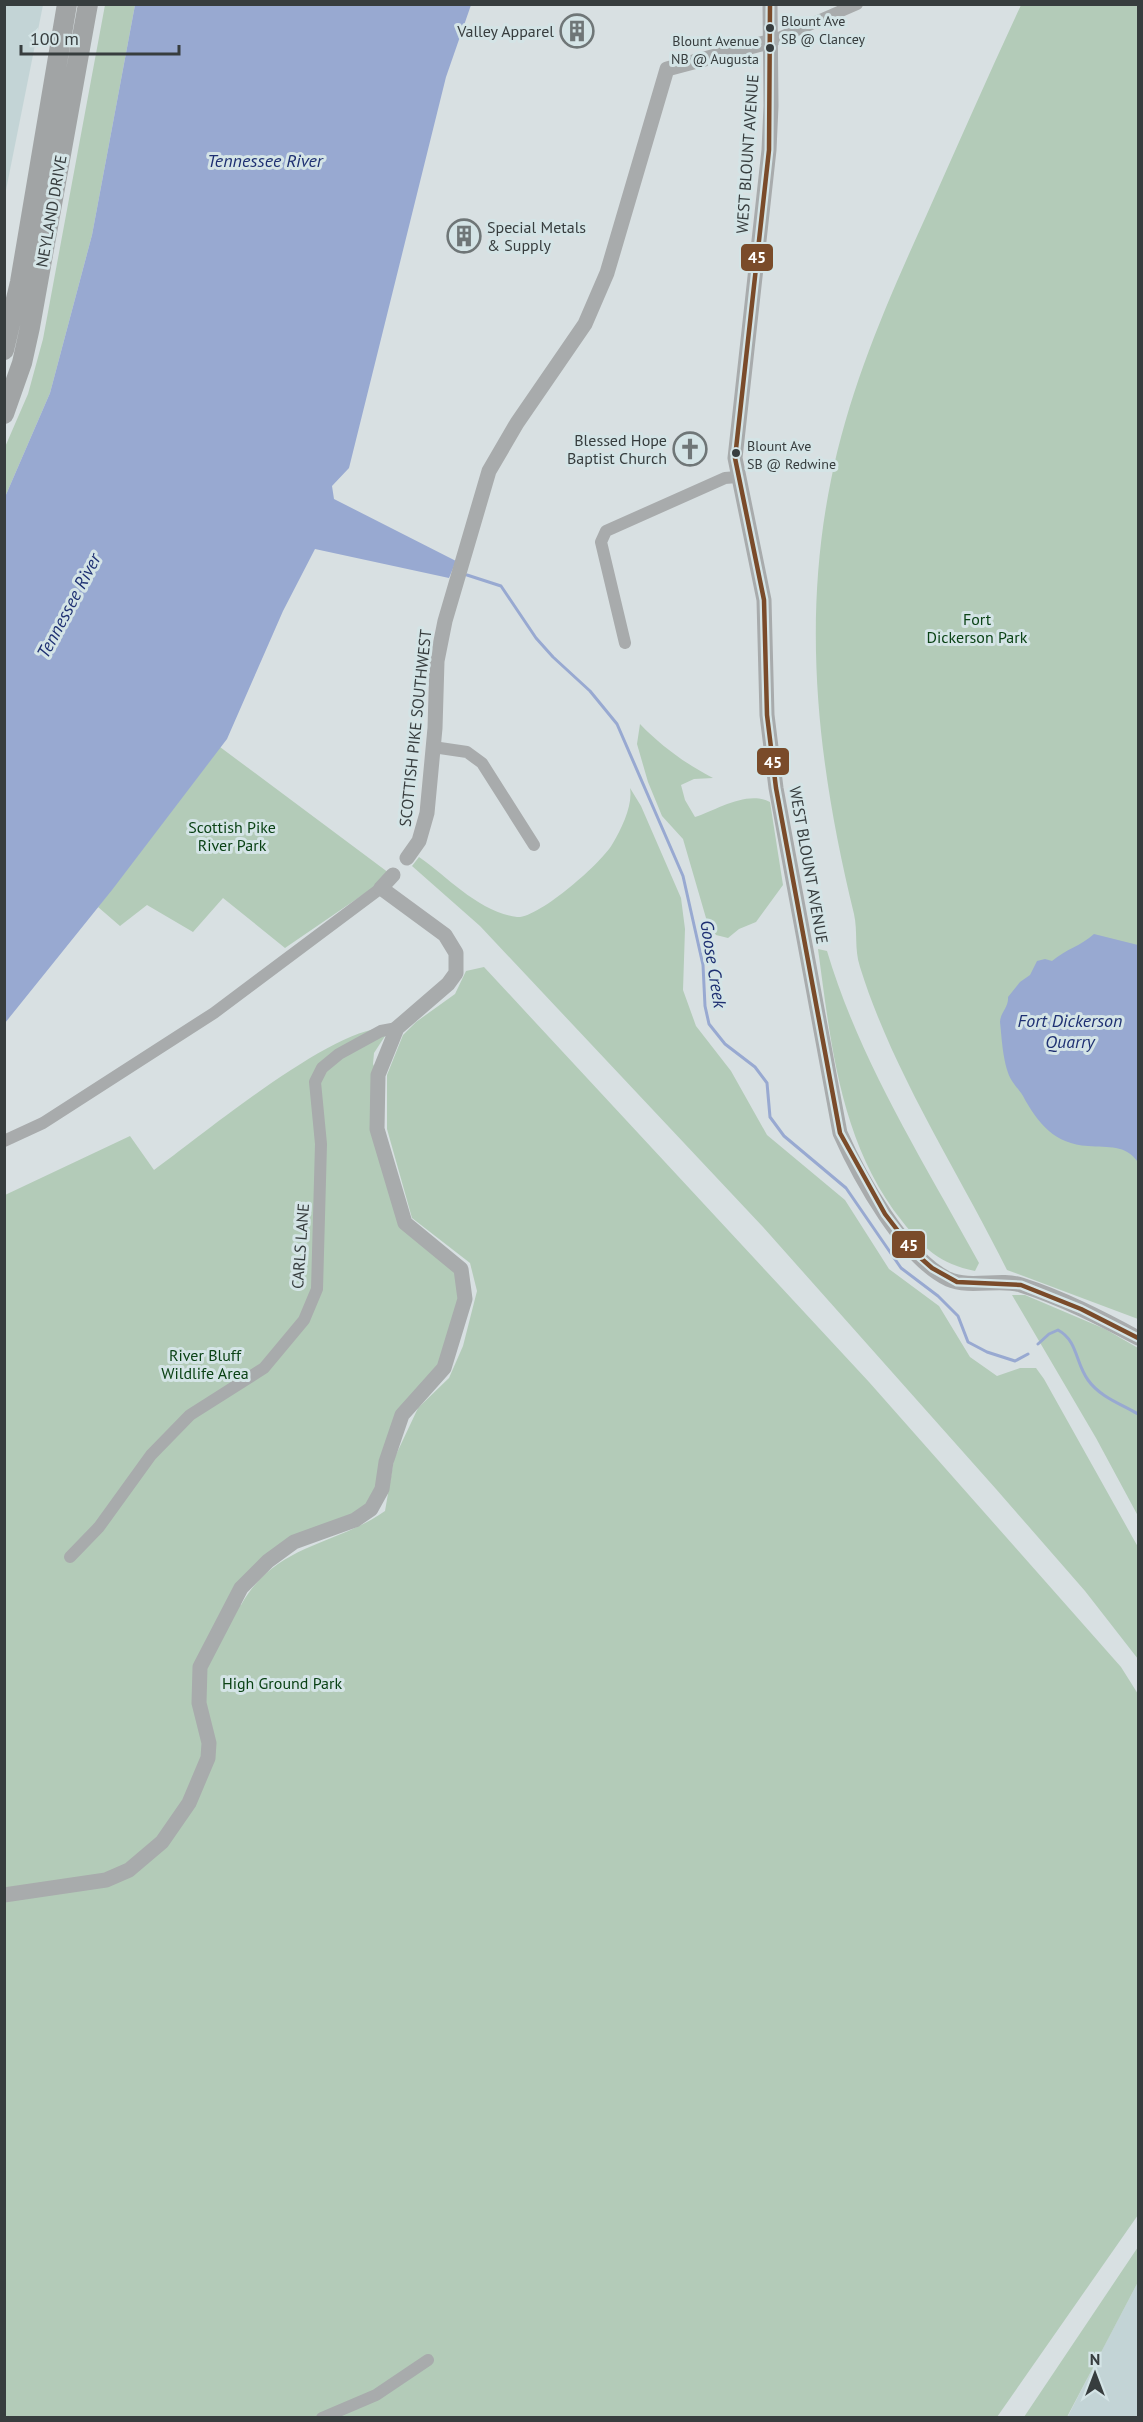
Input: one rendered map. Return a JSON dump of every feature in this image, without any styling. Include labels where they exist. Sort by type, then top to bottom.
[{"type":"main road","name":"NEYLAND DRIVE","points":[[4,350],[20,282],[64,6]]},
{"type":"main road","name":"NEYLAND DRIVE","points":[[4,414],[22,363],[30,327],[87,9]]},
{"type":"street","name":"WEST BLOUNT AVENUE","points":[[770,4],[772,41],[769,150],[735,439],[737,477],[764,600],[767,715],[776,788],[840,1133],[854,1163],[890,1219],[917,1255],[949,1279],[982,1284],[1019,1284],[1100,1318],[1138,1338]]},
{"type":"street","points":[[772,41],[857,4]]},
{"type":"street","points":[[64,6],[87,9]]},
{"type":"street","name":"SCOTTISH PIKE SOUTHWEST","points":[[407,858],[419,841],[424,827],[433,747],[437,661],[445,621],[489,471],[517,423],[585,324],[607,273],[667,69],[772,41]]},
{"type":"street","points":[[625,643],[601,542],[606,531],[725,478],[737,477]]},
{"type":"street","points":[[433,747],[467,752],[482,763],[534,845]]},
{"type":"street","points":[[4,1141],[43,1124],[214,1013],[381,888],[393,875]]},
{"type":"street","points":[[4,1895],[106,1880],[129,1870],[162,1842],[189,1803],[208,1758],[209,1743],[199,1703],[200,1667],[241,1588],[268,1561],[294,1542],[355,1520],[371,1509],[382,1489],[386,1462],[402,1415],[444,1368],[465,1299],[461,1269],[405,1223],[377,1129],[378,1075],[397,1028],[448,984],[456,973],[456,953],[452,943],[437,928],[381,888]]},
{"type":"street","name":"CARLS LANE","points":[[70,1557],[99,1527],[151,1455],[182,1423],[190,1415],[264,1368],[304,1320],[317,1289],[321,1144],[315,1082],[322,1068],[339,1054],[381,1031],[397,1028]]},
{"type":"street","points":[[322,2418],[376,2395],[428,2360]]},
{"type":"shaded area","points":[[4,5],[43,5],[5,195]]},
{"type":"shaded area","points":[[1138,2282],[1138,2417],[1067,2418],[1101,2352]]},
{"type":"green space","points":[[105,5],[135,5],[92,235],[50,393],[5,497],[5,447],[28,394],[43,339]]},
{"type":"green space","name":"Fort Dickerson Park","points":[[1021,5],[1138,5],[1138,1319],[1007,1270],[908,1083],[874,1006],[858,960],[855,921],[831,806],[818,698],[817,590],[822,535],[839,445],[859,377],[898,279]]},
{"type":"green space","points":[[640,724],[674,754],[713,778],[694,779],[681,785],[685,800],[695,817],[732,802],[752,798],[770,802],[783,885],[756,922],[739,929],[728,938],[716,935],[706,918],[683,839],[662,816],[648,782],[637,744]]},
{"type":"green space","name":"Scottish Pike River Park","points":[[220,747],[389,873],[377,885],[285,948],[223,898],[193,932],[147,905],[120,926],[98,907]]},
{"type":"green space","points":[[630,788],[641,806],[681,898],[685,929],[683,990],[696,1026],[731,1071],[767,1135],[845,1200],[889,1269],[939,1306],[970,1357],[997,1376],[1020,1368],[1036,1368],[1044,1379],[1138,1547],[1138,1659],[1085,1591],[763,1227],[480,926],[412,866],[419,857],[465,893],[490,908],[517,917],[527,915],[569,888],[607,852],[626,816],[630,802]]},
{"type":"green space","points":[[818,949],[827,951],[841,992],[875,1072],[979,1263],[975,1271],[942,1259],[917,1239],[881,1191],[865,1159],[852,1126],[834,1056]]},
{"type":"green space","points":[[484,967],[869,1382],[1121,1667],[1138,1694],[1138,2215],[997,2417],[5,2418],[5,1195],[130,1136],[154,1170],[267,1086],[301,1064],[333,1045],[362,1033],[385,1028],[387,1033],[374,1053],[373,1064],[378,1075],[377,1129],[405,1223],[461,1269],[465,1299],[444,1368],[402,1415],[386,1462],[382,1489],[371,1509],[355,1520],[294,1542],[268,1561],[241,1588],[233,1606],[241,1605],[255,1585],[271,1569],[307,1548],[365,1523],[385,1511],[394,1459],[418,1408],[449,1378],[463,1346],[477,1291],[470,1263],[412,1218],[387,1129],[387,1075],[403,1035],[416,1022],[455,994],[466,971]]},
{"type":"green space","points":[[1012,1295],[1025,1295],[1105,1329],[1138,1348],[1138,1516],[1096,1438]]},
{"type":"green space","points":[[1138,2247],[1138,2282],[1067,2417],[1024,2417]]},
{"type":"water","name":"Tennessee River","points":[[135,5],[471,5],[446,77],[349,468],[332,486],[334,499],[456,561],[449,578],[315,549],[283,611],[227,739],[112,890],[5,1023],[5,497],[50,393],[92,235]]},
{"type":"water","name":"Fort Dickerson Quarry","points":[[1094,934],[1138,945],[1138,1162],[1128,1152],[1110,1147],[1076,1144],[1057,1137],[1049,1131],[1041,1124],[1012,1081],[1002,1045],[1000,1022],[1008,997],[1020,982],[1030,975],[1037,961],[1045,959],[1052,961]]},
{"type":"waterway","name":"Goose Creek","points":[[467,575],[501,586],[536,638],[590,691],[617,724],[683,876],[703,965],[705,1006],[709,1024],[725,1044],[755,1067],[767,1083],[770,1117],[784,1136],[846,1188],[901,1268],[938,1296],[958,1316],[968,1342],[987,1352],[1015,1361],[1028,1354]]},
{"type":"waterway","points":[[1038,1344],[1049,1334],[1058,1330],[1073,1346],[1084,1373],[1093,1386],[1105,1396],[1138,1414]]},
{"type":"transit line","name":"45","points":[[770,4],[769,150],[735,458],[764,600],[767,715],[776,788],[840,1133],[885,1214],[915,1253],[932,1268],[957,1282],[1021,1285],[1081,1309],[1138,1338]]},
{"type":"place","name":"Blount Ave SB @ Clancey","points":[[770,28]]},
{"type":"place","name":"Valley Apparel","points":[[577,31]]},
{"type":"place","name":"Blount Avenue NB @ Augusta","points":[[770,48]]},
{"type":"place","name":"Special Metals & Supply","points":[[464,236]]},
{"type":"place","name":"Blessed Hope Baptist Church","points":[[690,449]]},
{"type":"place","name":"Blount Ave SB @ Redwine","points":[[736,453]]},
{"type":"park label","name":"River Bluff Wildlife Area","points":[[205,1364]]},
{"type":"park label","name":"High Ground Park","points":[[282,1683]]}]
